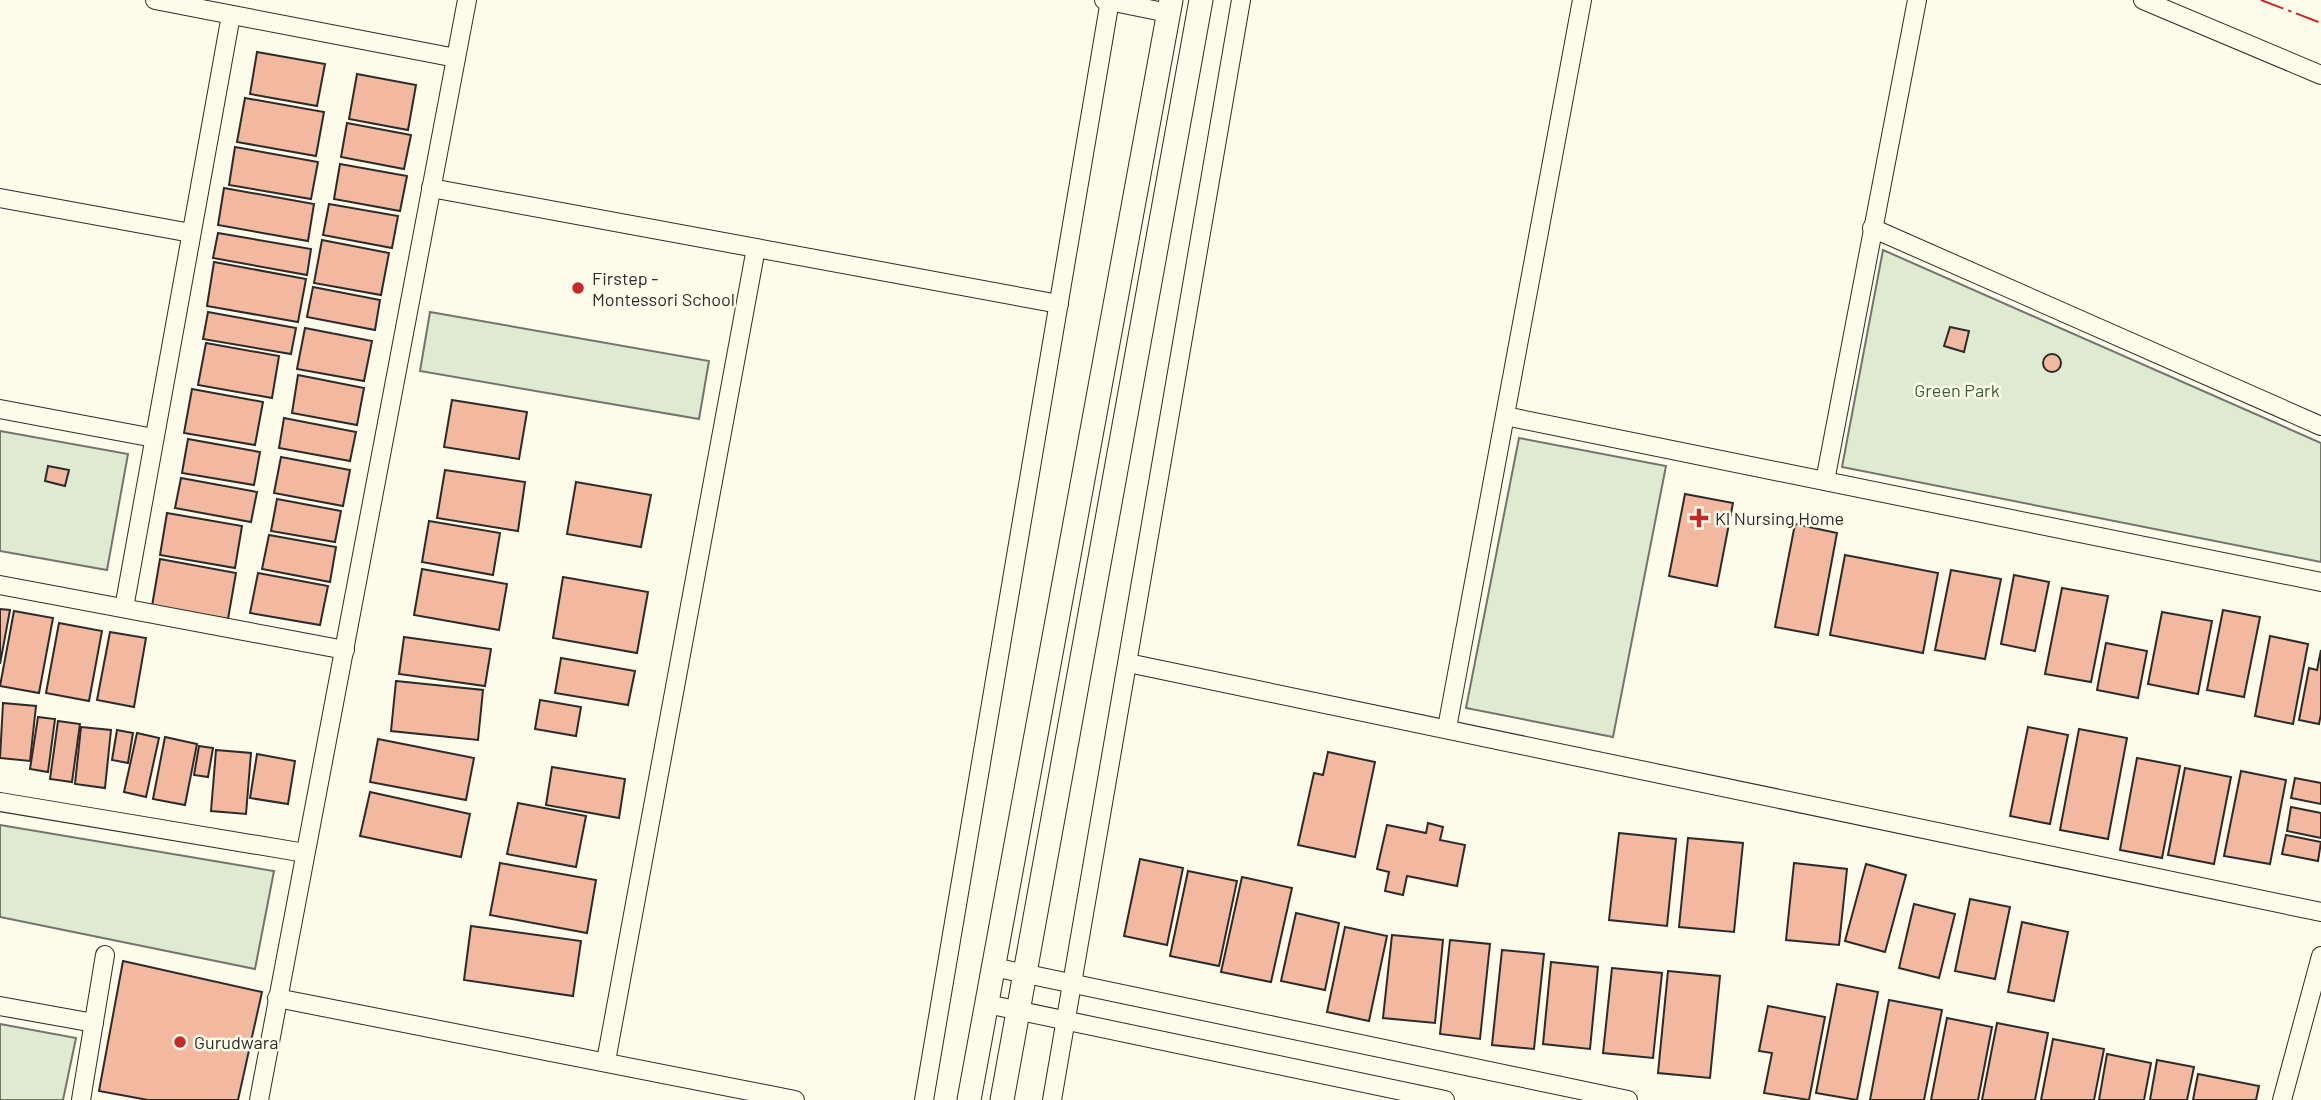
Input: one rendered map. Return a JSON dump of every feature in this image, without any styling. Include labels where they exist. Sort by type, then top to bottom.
[{"type":"street","points":[[155,0],[456,58]]},
{"type":"street","points":[[259,1100],[467,0]]},
{"type":"street","points":[[924,1100],[1108,0],[1170,6],[969,1100]]},
{"type":"street","points":[[1002,1100],[1201,0]]},
{"type":"street","points":[[1052,1100],[1241,0]]},
{"type":"street","points":[[1447,728],[1582,0]]},
{"type":"street","points":[[1825,481],[1917,0]]},
{"type":"street","points":[[2143,0],[2321,75]]},
{"type":"street","points":[[124,608],[231,15]]},
{"type":"street","points":[[431,188],[1059,304]]},
{"type":"street","points":[[0,198],[191,233]]},
{"type":"street","points":[[1872,228],[2321,426]]},
{"type":"street","points":[[606,1061],[756,248]]},
{"type":"street","points":[[0,409],[154,438]]},
{"type":"street","points":[[1505,416],[2321,582]]},
{"type":"street","points":[[0,585],[345,650]]},
{"type":"street","points":[[1128,663],[2321,912]]},
{"type":"street","points":[[0,802],[304,853]]},
{"type":"street","points":[[81,1100],[105,955]]},
{"type":"street","points":[[2282,1100],[2321,956]]},
{"type":"street","points":[[993,967],[1628,1100]]},
{"type":"street","points":[[277,998],[795,1100]]},
{"type":"street","points":[[987,1004],[1445,1100]]},
{"type":"street","points":[[0,1006],[94,1023]]},
{"type":"green space","name":"Green Park","points":[[1883,250],[2321,443],[2321,562],[1842,467]]},
{"type":"green space","points":[[430,312],[709,361],[699,419],[420,371]]},
{"type":"green space","points":[[0,431],[128,454],[107,570],[0,551]]},
{"type":"green space","points":[[1519,438],[1666,466],[1613,737],[1466,708]]},
{"type":"green space","points":[[0,825],[274,871],[255,969],[0,917]]},
{"type":"green space","points":[[0,1024],[76,1038],[63,1100],[0,1100]]},
{"type":"building","points":[[257,52],[325,64],[317,106],[250,94]]},
{"type":"building","points":[[357,74],[416,85],[408,130],[349,119]]},
{"type":"building","points":[[245,98],[324,112],[316,156],[237,142]]},
{"type":"building","points":[[347,123],[411,135],[404,169],[341,157]]},
{"type":"building","points":[[235,147],[318,162],[311,199],[229,185]]},
{"type":"building","points":[[340,164],[407,176],[400,211],[334,199]]},
{"type":"building","points":[[224,188],[314,204],[308,241],[218,225]]},
{"type":"building","points":[[329,204],[398,216],[392,248],[323,235]]},
{"type":"building","points":[[218,233],[311,249],[307,275],[213,258]]},
{"type":"building","points":[[322,240],[389,253],[381,295],[314,283]]},
{"type":"building","points":[[214,262],[306,279],[298,322],[207,306]]},
{"type":"building","points":[[313,287],[380,300],[375,330],[307,317]]},
{"type":"building","points":[[208,312],[296,328],[291,354],[203,339]]},
{"type":"building","points":[[1950,327],[1969,331],[1964,352],[1944,346]]},
{"type":"building","points":[[305,328],[372,341],[364,381],[297,369]]},
{"type":"building","points":[[206,343],[279,356],[272,398],[198,385]]},
{"type":"building","points":[[2052,354],[2058,357],[2061,363],[2058,369],[2052,372],[2046,369],[2043,363],[2046,357]]},
{"type":"building","points":[[298,375],[364,388],[357,425],[292,413]]},
{"type":"building","points":[[192,389],[263,402],[255,445],[184,433]]},
{"type":"building","points":[[452,400],[527,412],[519,459],[444,447]]},
{"type":"building","points":[[284,418],[356,432],[350,461],[279,448]]},
{"type":"building","points":[[188,439],[260,452],[254,485],[182,473]]},
{"type":"building","points":[[281,457],[350,470],[343,506],[274,493]]},
{"type":"building","points":[[48,466],[69,470],[65,486],[45,481]]},
{"type":"building","points":[[445,470],[525,482],[518,531],[437,518]]},
{"type":"building","points":[[181,478],[257,492],[251,522],[175,508]]},
{"type":"building","points":[[576,482],[651,495],[641,547],[567,534]]},
{"type":"building","points":[[1685,494],[1733,503],[1717,586],[1669,576]]},
{"type":"building","points":[[277,499],[341,511],[335,542],[271,531]]},
{"type":"building","points":[[167,513],[242,526],[235,568],[160,555]]},
{"type":"building","points":[[429,521],[500,533],[493,575],[422,562]]},
{"type":"building","points":[[1795,524],[1837,533],[1818,635],[1775,627]]},
{"type":"building","points":[[269,535],[336,547],[330,582],[262,569]]},
{"type":"building","points":[[1845,555],[1938,573],[1923,653],[1830,635]]},
{"type":"building","points":[[160,559],[236,573],[228,619],[152,606]]},
{"type":"building","points":[[422,569],[507,584],[499,630],[414,615]]},
{"type":"building","points":[[1951,570],[2001,579],[1985,659],[1935,650]]},
{"type":"building","points":[[258,573],[328,586],[320,625],[250,613]]},
{"type":"building","points":[[2014,575],[2049,582],[2035,651],[2001,644]]},
{"type":"building","points":[[563,577],[648,592],[637,653],[553,638]]},
{"type":"building","points":[[2062,588],[2108,596],[2091,682],[2045,674]]},
{"type":"building","points":[[0,609],[10,610],[0,664]]},
{"type":"building","points":[[2223,610],[2260,617],[2244,697],[2207,690]]},
{"type":"building","points":[[14,611],[53,618],[39,693],[0,686]]},
{"type":"building","points":[[2162,612],[2212,621],[2198,694],[2148,684]]},
{"type":"building","points":[[59,623],[102,631],[89,701],[46,693]]},
{"type":"building","points":[[110,632],[146,638],[134,707],[97,700]]},
{"type":"building","points":[[2270,636],[2308,644],[2293,724],[2255,716]]},
{"type":"building","points":[[404,637],[491,649],[485,686],[399,674]]},
{"type":"building","points":[[2106,643],[2147,651],[2138,698],[2097,690]]},
{"type":"building","points":[[2321,650],[2319,724],[2299,720],[2309,668],[2317,670]]},
{"type":"building","points":[[561,658],[635,671],[628,705],[555,693]]},
{"type":"building","points":[[396,681],[483,690],[478,740],[391,731]]},
{"type":"building","points":[[540,700],[581,707],[576,736],[535,729]]},
{"type":"building","points":[[3,703],[36,706],[30,761],[0,758]]},
{"type":"building","points":[[38,717],[55,719],[48,772],[30,769]]},
{"type":"building","points":[[58,721],[80,724],[72,782],[50,779]]},
{"type":"building","points":[[81,727],[111,730],[105,788],[75,784]]},
{"type":"building","points":[[2028,727],[2068,735],[2050,824],[2010,816]]},
{"type":"building","points":[[2079,729],[2127,738],[2108,839],[2060,830]]},
{"type":"building","points":[[117,730],[133,733],[128,763],[112,760]]},
{"type":"building","points":[[137,733],[159,738],[146,797],[124,792]]},
{"type":"building","points":[[165,737],[197,744],[185,805],[153,799]]},
{"type":"building","points":[[378,739],[474,758],[466,800],[370,782]]},
{"type":"building","points":[[199,746],[213,748],[208,777],[194,775]]},
{"type":"building","points":[[216,750],[251,753],[246,814],[211,811]]},
{"type":"building","points":[[1328,752],[1375,762],[1355,857],[1298,845],[1314,773],[1323,775]]},
{"type":"building","points":[[257,754],[295,761],[288,804],[250,798]]},
{"type":"building","points":[[2137,758],[2180,766],[2162,858],[2120,850]]},
{"type":"building","points":[[552,767],[625,779],[619,818],[546,805]]},
{"type":"building","points":[[2185,768],[2231,777],[2214,864],[2168,855]]},
{"type":"building","points":[[2241,771],[2286,780],[2270,864],[2224,856]]},
{"type":"building","points":[[2295,778],[2321,783],[2321,804],[2291,798]]},
{"type":"building","points":[[370,792],[470,814],[461,857],[360,836]]},
{"type":"building","points":[[518,803],[586,816],[576,867],[507,854]]},
{"type":"building","points":[[2291,807],[2321,813],[2321,838],[2287,831]]},
{"type":"building","points":[[1428,823],[1443,827],[1440,840],[1465,845],[1457,886],[1407,876],[1403,895],[1385,891],[1389,872],[1377,869],[1387,825],[1426,833]]},
{"type":"building","points":[[1619,833],[1676,839],[1667,926],[1609,920]]},
{"type":"building","points":[[2286,835],[2321,842],[2318,861],[2282,854]]},
{"type":"building","points":[[1688,838],[1743,843],[1734,932],[1679,927]]},
{"type":"building","points":[[1140,859],[1183,868],[1167,945],[1124,936]]},
{"type":"building","points":[[500,863],[596,880],[587,933],[490,915]]},
{"type":"building","points":[[1794,863],[1847,869],[1839,945],[1786,940]]},
{"type":"building","points":[[1866,864],[1906,875],[1885,952],[1845,941]]},
{"type":"building","points":[[1188,871],[1237,881],[1219,966],[1170,956]]},
{"type":"building","points":[[1242,877],[1292,888],[1271,982],[1221,972]]},
{"type":"building","points":[[1970,899],[2010,907],[1995,979],[1955,971]]},
{"type":"building","points":[[1914,904],[1955,914],[1939,978],[1899,968]]},
{"type":"building","points":[[1296,913],[1339,923],[1325,990],[1281,981]]},
{"type":"building","points":[[2022,922],[2068,932],[2054,1001],[2008,992]]},
{"type":"building","points":[[471,926],[581,941],[573,996],[464,980]]},
{"type":"building","points":[[1345,927],[1387,936],[1369,1021],[1327,1012]]},
{"type":"building","points":[[1392,935],[1443,940],[1435,1023],[1383,1018]]},
{"type":"building","points":[[1450,940],[1490,944],[1480,1039],[1440,1034]]},
{"type":"building","points":[[1502,950],[1544,954],[1534,1049],[1492,1045]]},
{"type":"building","name":"Gurudwara","points":[[123,961],[262,992],[238,1100],[148,1100],[99,1091]]},
{"type":"building","points":[[1551,962],[1598,967],[1590,1049],[1543,1044]]},
{"type":"building","points":[[1612,968],[1662,973],[1653,1058],[1603,1053]]},
{"type":"building","points":[[1668,971],[1720,976],[1710,1078],[1658,1073]]},
{"type":"building","points":[[1837,984],[1878,992],[1857,1100],[1816,1093]]},
{"type":"building","points":[[1889,1000],[1942,1010],[1924,1100],[1870,1100]]},
{"type":"building","points":[[1768,1006],[1825,1017],[1809,1100],[1764,1093],[1772,1053],[1759,1051]]},
{"type":"building","points":[[1947,1018],[1992,1027],[1978,1100],[1931,1100]]},
{"type":"building","points":[[1997,1023],[2048,1033],[2035,1100],[1982,1100]]},
{"type":"building","points":[[2053,1039],[2104,1049],[2094,1100],[2041,1100]]},
{"type":"building","points":[[2107,1054],[2151,1063],[2144,1100],[2099,1100]]},
{"type":"building","points":[[2157,1060],[2194,1067],[2187,1100],[2150,1100]]},
{"type":"building","points":[[2198,1074],[2259,1086],[2256,1100],[2193,1100]]},
{"type":"power","points":[[2261,0],[2321,23]]},
{"type":"place","name":"Firstep - Montessori School","points":[[578,288]]},
{"type":"place","name":"Kl Nursing Home","points":[[1699,518]]},
{"type":"place","name":"Gurudwara","points":[[180,1042]]}]
